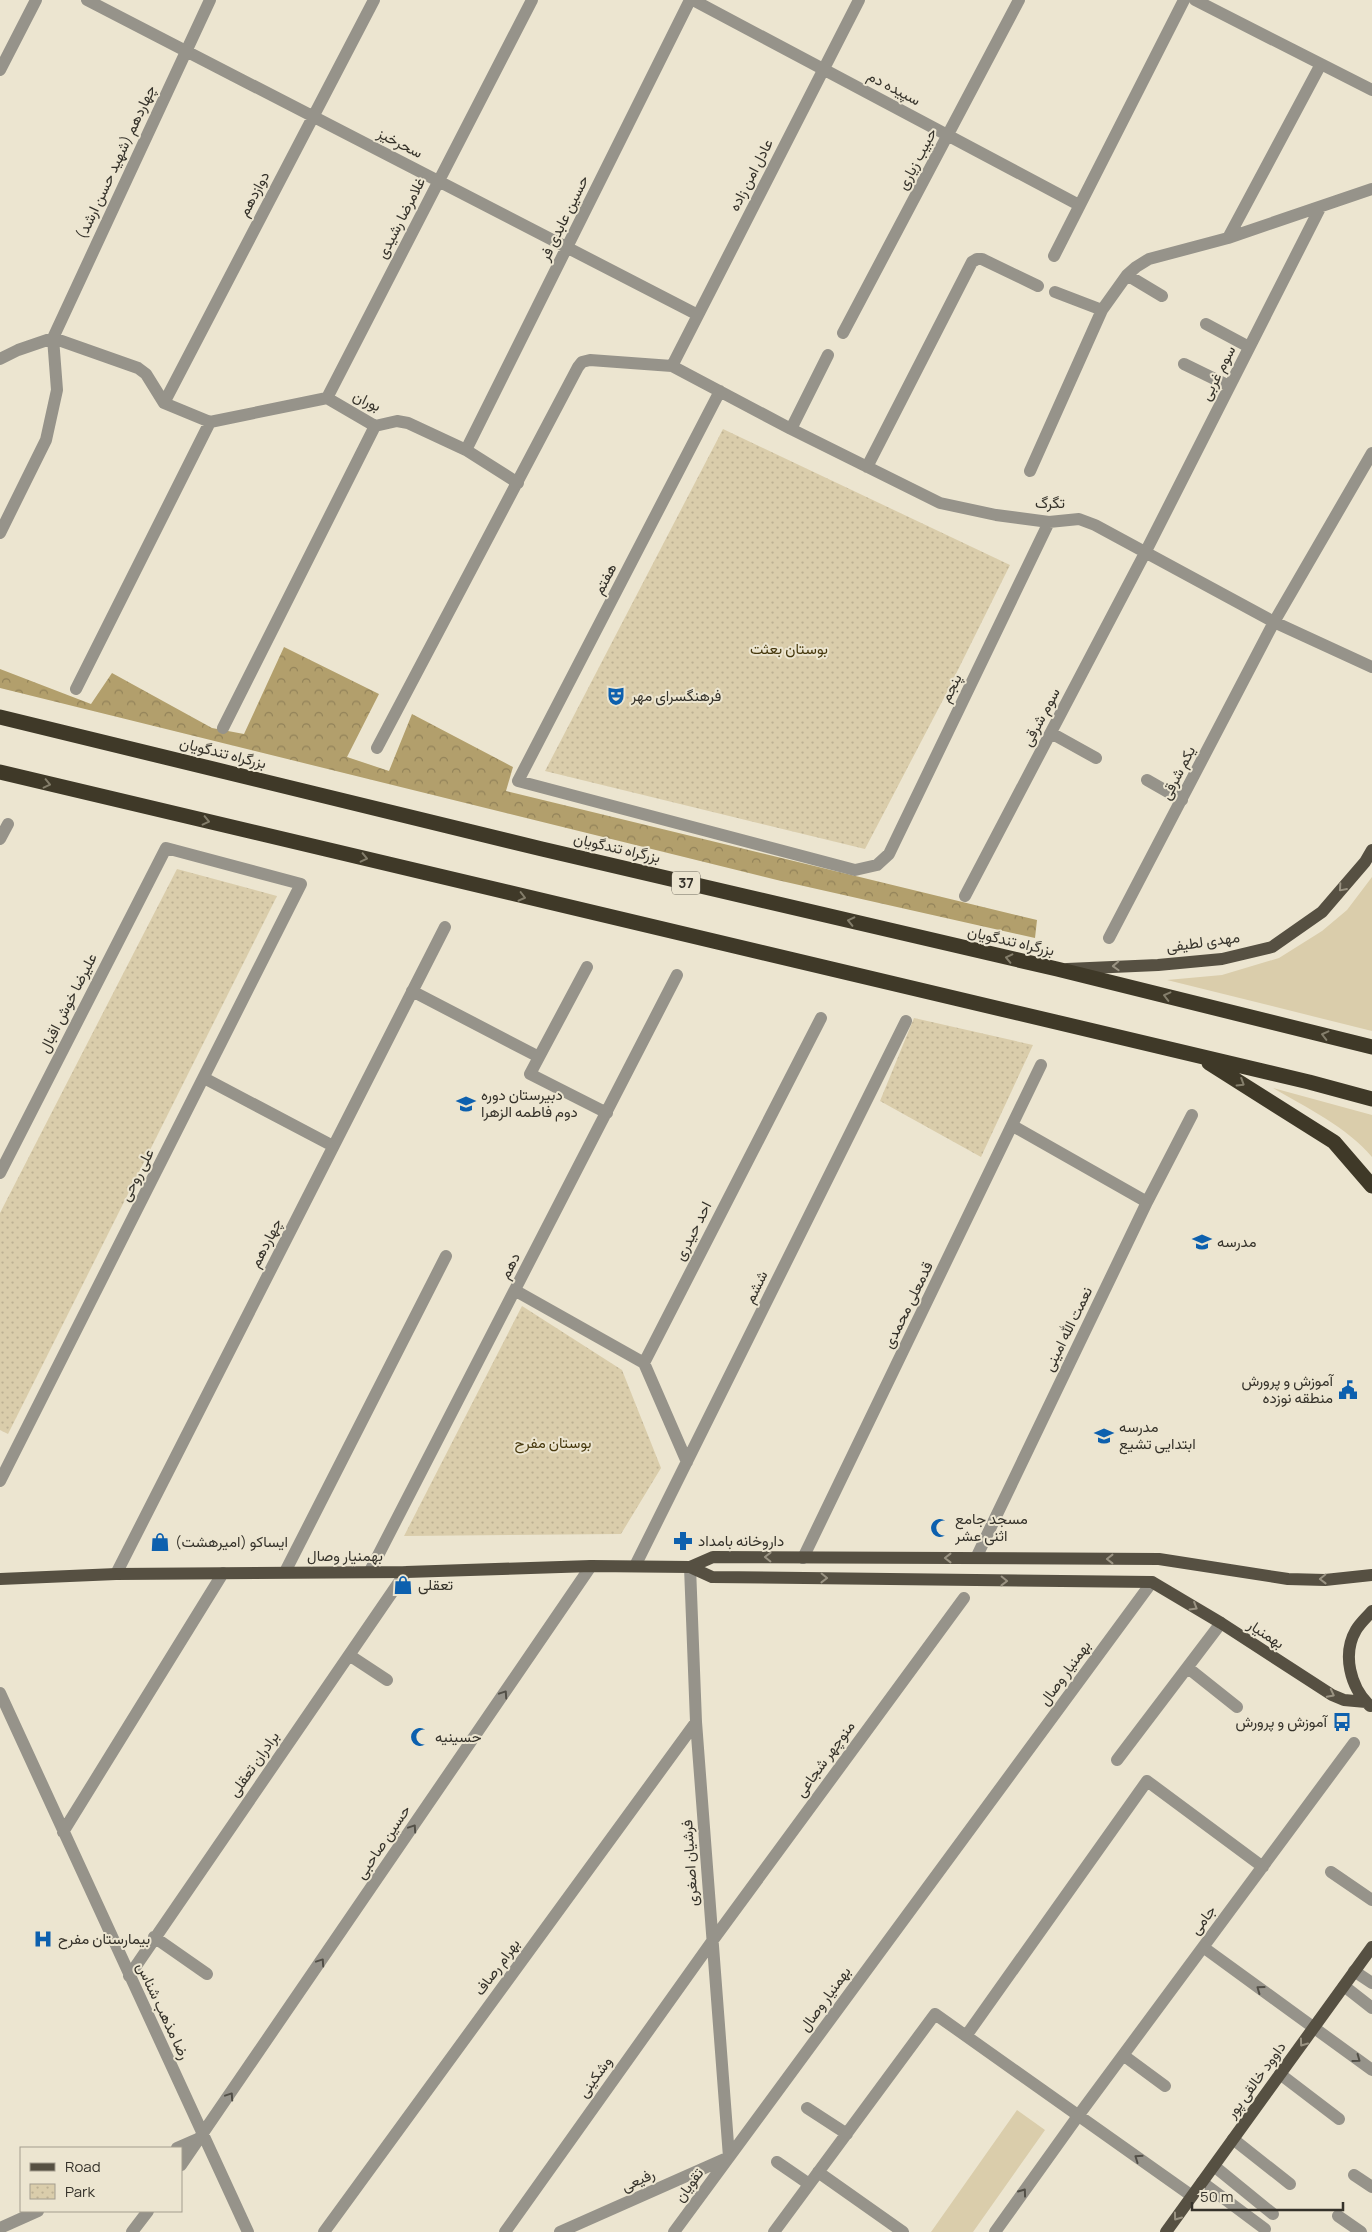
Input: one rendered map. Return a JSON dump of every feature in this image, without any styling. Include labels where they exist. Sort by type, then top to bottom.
[{"type":"highway","name":"بزرگراه تندگویان","points":[[0,717],[542,849],[1057,969],[1372,1047]]},
{"type":"highway","points":[[0,772],[1372,1099]]},
{"type":"highway","points":[[1200,1057],[1334,1142],[1372,1186]]},
{"type":"main road","name":"مهدی لطیفی","points":[[1057,969],[1158,965],[1222,959],[1272,947],[1322,912],[1365,862],[1372,850]]},
{"type":"main road","name":"بهمنیار وصال","points":[[690,1567],[713,1557],[1159,1559],[1288,1579],[1325,1580],[1372,1575]]},
{"type":"main road","name":"بهمنیار وصال","points":[[0,1579],[116,1574],[406,1572],[635,1566],[690,1567],[712,1577],[1152,1582]]},
{"type":"main road","name":"بهمنیار","points":[[1152,1582],[1221,1623],[1332,1695],[1344,1700],[1369,1705]]},
{"type":"main road","points":[[1369,1705],[1350,1673],[1349,1649],[1356,1630],[1372,1612]]},
{"type":"main road","name":"داوود خالقی پور","points":[[1166,2232],[1372,1947]]},
{"type":"street","points":[[0,70],[36,0]]},
{"type":"street","name":"سحرخیز","points":[[87,0],[698,315]]},
{"type":"street","name":"چهاردهم (شهید حسن ارشد)","points":[[53,338],[185,50],[210,0]]},
{"type":"street","name":"دوازدهم","points":[[164,403],[374,0]]},
{"type":"street","name":"غلامرضا رشیدی","points":[[327,398],[532,0]]},
{"type":"street","name":"سپیده دم","points":[[692,0],[1079,205]]},
{"type":"street","name":"حسین عابدی‌ فر","points":[[466,450],[692,0]]},
{"type":"street","name":"عادل امن زاده","points":[[672,366],[859,0]]},
{"type":"street","name":"حبیب زیاری","points":[[843,333],[1019,0]]},
{"type":"street","points":[[1054,256],[1184,0]]},
{"type":"street","points":[[1195,0],[1372,90]]},
{"type":"street","points":[[1228,238],[1321,64]]},
{"type":"street","points":[[1030,471],[1102,310],[1127,275],[1136,266],[1148,259],[1228,238],[1372,190]]},
{"type":"street","name":"سوم غربی","points":[[1145,553],[1320,208]]},
{"type":"street","points":[[867,468],[972,262],[982,259],[1038,286]]},
{"type":"street","points":[[1127,275],[1162,296]]},
{"type":"street","points":[[1055,292],[1102,310]]},
{"type":"street","points":[[1206,324],[1249,347]]},
{"type":"street","points":[[0,533],[46,440],[57,390],[53,338]]},
{"type":"street","points":[[0,359],[18,350],[53,338],[138,368],[146,374],[164,403],[210,422],[327,398]]},
{"type":"street","points":[[791,429],[828,355]]},
{"type":"street","points":[[377,748],[582,362],[590,360],[672,366],[720,391]]},
{"type":"street","points":[[1184,364],[1230,386]]},
{"type":"street","name":"تگرگ","points":[[720,391],[940,504],[996,515],[1049,522],[1079,519],[1094,525],[1274,622],[1372,667]]},
{"type":"street","name":"هفتم","points":[[720,391],[518,781],[855,870],[877,865]]},
{"type":"street","name":"بوران","points":[[327,398],[375,426],[398,422],[408,423],[466,450],[518,482]]},
{"type":"street","points":[[76,689],[210,422]]},
{"type":"street","points":[[222,728],[375,426]]},
{"type":"street","name":"یکم شرقی","points":[[1109,938],[1274,622],[1372,453]]},
{"type":"street","name":"پنجم","points":[[877,865],[890,854],[1049,522]]},
{"type":"street","name":"سوم شرقی","points":[[965,896],[1145,553]]},
{"type":"street","points":[[1051,733],[1096,758]]},
{"type":"street","points":[[1147,780],[1182,800]]},
{"type":"street","points":[[0,839],[8,824]]},
{"type":"street","name":"علی روحی","points":[[0,1481],[301,884],[166,848]]},
{"type":"street","name":"علیرضا خوش اقبال","points":[[0,1174],[166,848]]},
{"type":"street","name":"چهاردهم","points":[[116,1574],[445,927]]},
{"type":"street","points":[[587,967],[530,1074],[607,1112]]},
{"type":"street","name":"دهم","points":[[370,1571],[516,1291],[677,975]]},
{"type":"street","points":[[412,991],[539,1057]]},
{"type":"street","name":"احد حیدری","points":[[644,1363],[821,1018]]},
{"type":"street","name":"ششم","points":[[635,1566],[906,1021]]},
{"type":"street","name":"قدمعلی محمدی","points":[[803,1558],[1041,1065]]},
{"type":"street","points":[[204,1078],[333,1146]]},
{"type":"street","name":"نعمت الله امینی","points":[[976,1558],[1147,1202],[1192,1115]]},
{"type":"street","points":[[1013,1126],[1147,1202]]},
{"type":"street","points":[[284,1572],[446,1256]]},
{"type":"street","points":[[516,1291],[644,1363],[687,1462]]},
{"type":"street","name":"حسین صاحبی","points":[[182,2164],[591,1566]]},
{"type":"street","name":"فرشیان اصغری","points":[[690,1567],[696,1722],[729,2157]]},
{"type":"street","name":"برادران تعقلی","points":[[129,1976],[406,1572]]},
{"type":"street","points":[[63,1832],[223,1573]]},
{"type":"street","name":"بهمنیار وصال","points":[[729,2157],[1152,1582]]},
{"type":"street","name":"منوچهر شجاعی","points":[[713,1940],[964,1598]]},
{"type":"street","points":[[1117,1760],[1221,1623]]},
{"type":"street","points":[[349,1655],[387,1680]]},
{"type":"street","points":[[1188,1668],[1237,1707]]},
{"type":"street","name":"رضا مذهب شناس","points":[[0,1693],[202,2137],[248,2232]]},
{"type":"street","name":"بهرام رصاف","points":[[324,2232],[696,1722]]},
{"type":"street","name":"جامی","points":[[994,2232],[1354,1743]]},
{"type":"street","points":[[966,2036],[1148,1781],[1263,1867]]},
{"type":"street","points":[[1332,1872],[1372,1900]]},
{"type":"street","points":[[154,1937],[207,1974]]},
{"type":"street","name":"وشکینی","points":[[505,2232],[713,1940]]},
{"type":"street","points":[[1203,1947],[1372,2070]]},
{"type":"street","points":[[1354,1971],[1372,1983]]},
{"type":"street","points":[[1344,1986],[1372,2008]]},
{"type":"street","points":[[774,2232],[935,2014],[1192,2196]]},
{"type":"street","points":[[1123,2056],[1165,2086]]},
{"type":"street","points":[[1280,2074],[1339,2119]]},
{"type":"street","points":[[807,2108],[846,2134]]},
{"type":"street","points":[[179,2147],[202,2137]]},
{"type":"street","points":[[1233,2139],[1290,2184]]},
{"type":"street","name":"رفیعی","points":[[560,2232],[729,2157]]},
{"type":"street","name":"تقویان","points":[[674,2232],[729,2157]]},
{"type":"street","points":[[777,2162],[809,2184]]},
{"type":"street","points":[[1214,2166],[1274,2214]]},
{"type":"street","points":[[818,2172],[903,2232]]},
{"type":"street","points":[[1354,2175],[1372,2187]]},
{"type":"street","points":[[1202,2182],[1265,2230]]},
{"type":"street","points":[[0,2228],[36,2212]]},
{"type":"street","points":[[132,2232],[147,2212]]},
{"type":"street","points":[[1338,2216],[1361,2232]]},
{"type":"green space","name":"بوستان بعثت","points":[[723,429],[1010,565],[945,696],[865,849],[545,771]]},
{"type":"green space","points":[[284,647],[379,694],[347,757],[389,771],[412,714],[513,767],[506,791],[1037,920],[1035,938],[777,880],[0,688],[0,669],[91,704],[112,673],[212,728],[244,734]]},
{"type":"green space","points":[[177,869],[277,896],[8,1434],[0,1430],[0,1213]]},
{"type":"green space","points":[[1372,877],[1372,1031],[1167,980],[1222,975],[1279,958],[1322,931],[1347,910]]},
{"type":"green space","points":[[914,1018],[1033,1045],[981,1157],[880,1101]]},
{"type":"green space","points":[[1273,1088],[1372,1115],[1372,1157],[1339,1127]]},
{"type":"green space","name":"بوستان مفرح","points":[[522,1306],[622,1370],[661,1468],[621,1534],[404,1536]]},
{"type":"green space","points":[[1017,2110],[1045,2130],[973,2232],[931,2232]]},
{"type":"place","name":"فرهنگسرای مهر","points":[[616,696]]},
{"type":"place","name":"دبیرستان دوره دوم فاطمه الزهرا","points":[[466,1104]]},
{"type":"place","name":"مدرسه","points":[[1202,1242]]},
{"type":"place","name":"آموزش و پرورش منطقه نوزده","points":[[1348,1390]]},
{"type":"place","name":"مدرسه ابتدایی تشیع","points":[[1104,1436]]},
{"type":"place","name":"مسجد جامع اثنی عشر","points":[[940,1528]]},
{"type":"place","name":"داروخانه بامداد","points":[[683,1541]]},
{"type":"place","name":"ایساکو (امیرهشت)","points":[[160,1542]]},
{"type":"place","name":"تعقلی","points":[[403,1585]]},
{"type":"place","name":"آموزش و پرورش","points":[[1342,1722]]},
{"type":"place","name":"حسینیه","points":[[420,1737]]},
{"type":"place","name":"بیمارستان مفرح","points":[[43,1939]]}]
